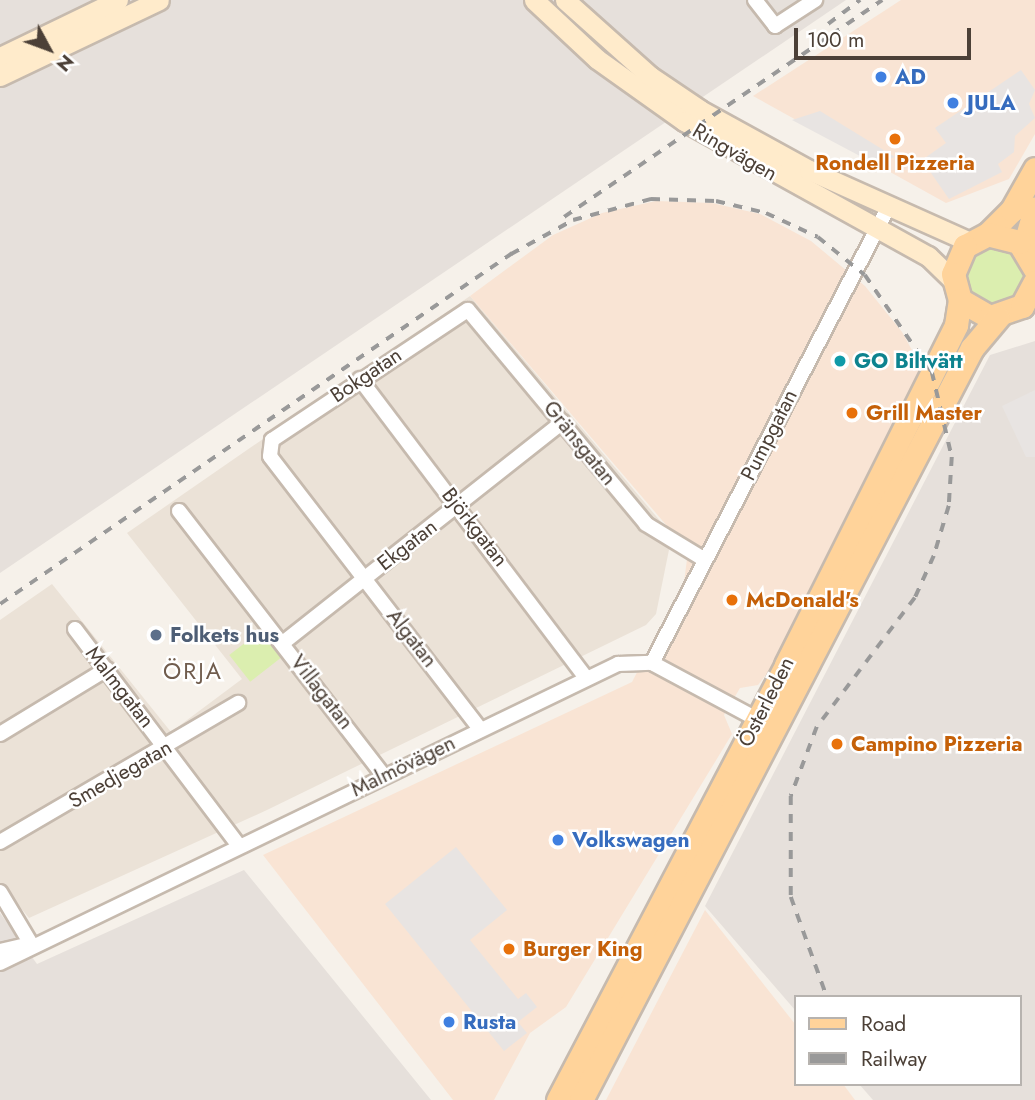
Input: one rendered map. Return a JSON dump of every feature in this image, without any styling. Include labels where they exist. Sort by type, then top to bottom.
[{"type":"main road","points":[[0,57],[118,0]]},
{"type":"main road","points":[[0,76],[159,0]]},
{"type":"main road","name":"Ringvägen","points":[[534,0],[597,59],[684,121],[928,256],[957,290]]},
{"type":"main road","name":"Ringvägen","points":[[565,0],[639,68],[700,110],[888,208],[979,238]]},
{"type":"main road","points":[[979,238],[1012,210],[1035,169]]},
{"type":"main road","points":[[1035,209],[1024,247],[1035,268]]},
{"type":"main road","points":[[979,238],[1024,247]]},
{"type":"main road","name":"Österleden","points":[[582,1100],[766,724],[956,325],[956,259],[979,238]]},
{"type":"main road","name":"Österleden","points":[[558,1100],[972,348],[1005,315],[1026,302],[1035,282]]},
{"type":"main road","points":[[957,290],[973,312],[1005,315],[1035,310]]},
{"type":"street","points":[[755,0],[775,26],[815,0]]},
{"type":"street","name":"Pumpgatan","points":[[652,663],[888,208]]},
{"type":"street","name":"Gränsgatan","points":[[468,310],[646,524],[705,560]]},
{"type":"street","name":"Bokgatan","points":[[268,447],[360,379],[468,310]]},
{"type":"street","name":"Björkgatan","points":[[360,379],[458,505],[586,678]]},
{"type":"street","name":"Ekgatan","points":[[284,642],[562,422]]},
{"type":"street","name":"Algatan","points":[[268,447],[480,729]]},
{"type":"street","name":"Villagatan","points":[[179,511],[284,642],[384,776]]},
{"type":"street","name":"Malmgatan","points":[[75,629],[239,846]]},
{"type":"street","name":"Malmövägen","points":[[0,963],[31,944],[586,678],[629,661],[652,663]]},
{"type":"street","points":[[652,663],[766,724]]},
{"type":"street","points":[[0,734],[107,669]]},
{"type":"street","name":"Smedjegatan","points":[[0,842],[167,748],[238,703]]},
{"type":"street","points":[[0,892],[31,944]]},
{"type":"street","name":"Malmövägen","points":[[0,951],[31,944]]},
{"type":"shaded area","points":[[0,0],[846,0],[0,573]]},
{"type":"shaded area","points":[[901,0],[1035,0],[1035,134],[1009,179],[946,203],[753,96]]},
{"type":"shaded area","points":[[1021,70],[1035,90],[1029,104],[1035,118],[1015,136],[1014,152],[998,164],[1002,172],[949,199],[922,160],[946,143],[935,128]]},
{"type":"shaded area","points":[[820,111],[895,157],[875,164],[792,120]]},
{"type":"shaded area","points":[[656,201],[712,203],[760,214],[811,241],[865,286],[902,332],[919,363],[917,385],[781,655],[758,685],[740,688],[724,715],[732,734],[566,1007],[530,1033],[494,1100],[453,1100],[263,855],[632,682],[684,582],[689,544],[673,533],[470,296],[553,235],[602,213]]},
{"type":"shaded area","points":[[470,296],[672,535],[656,614],[646,625],[267,810],[29,918],[0,883],[0,620],[52,584],[171,732],[242,679],[127,533]]},
{"type":"shaded area","points":[[1035,341],[1035,1100],[873,1100],[861,1086],[1021,1086],[1021,995],[794,995],[794,1009],[705,906],[990,355]]},
{"type":"shaded area","points":[[1035,390],[1035,457],[1026,457],[1002,406]]},
{"type":"shaded area","points":[[456,847],[507,910],[470,940],[518,999],[526,993],[537,1007],[518,1022],[527,1033],[504,1051],[385,904]]},
{"type":"shaded area","points":[[244,870],[431,1100],[0,1100],[0,913],[37,964]]},
{"type":"shaded area","points":[[705,910],[794,1023],[794,1086],[844,1086],[855,1100],[606,1100]]},
{"type":"green space","points":[[988,247],[1000,247],[1015,255],[1023,270],[1023,282],[1015,297],[1000,305],[988,305],[973,297],[965,282],[965,270],[973,255]]},
{"type":"green space","points":[[260,631],[281,658],[250,682],[229,655]]},
{"type":"railway","points":[[828,24],[860,0]]},
{"type":"railway","points":[[564,217],[882,0]]},
{"type":"railway","points":[[511,254],[573,220],[651,199],[716,201],[766,213],[818,237],[865,275],[932,372],[952,457],[949,506],[934,556],[915,598],[817,727],[791,796],[791,897],[826,995]]},
{"type":"railway","points":[[0,604],[518,249]]},
{"type":"place","name":"AD","points":[[881,77]]},
{"type":"place","name":"JULA","points":[[953,103]]},
{"type":"place","name":"Rondell Pizzeria","points":[[895,139]]},
{"type":"place","name":"GO Biltvätt","points":[[840,361]]},
{"type":"place","name":"Grill Master","points":[[852,413]]},
{"type":"place","name":"McDonald's","points":[[732,600]]},
{"type":"place","name":"Folkets hus","points":[[156,635]]},
{"type":"place","name":"Campino Pizzeria","points":[[837,744]]},
{"type":"place","name":"Volkswagen","points":[[558,840]]},
{"type":"place","name":"Burger King","points":[[509,949]]},
{"type":"place","name":"Rusta","points":[[449,1022]]},
{"type":"district","name":"ÖRJA","points":[[193,671]]}]
